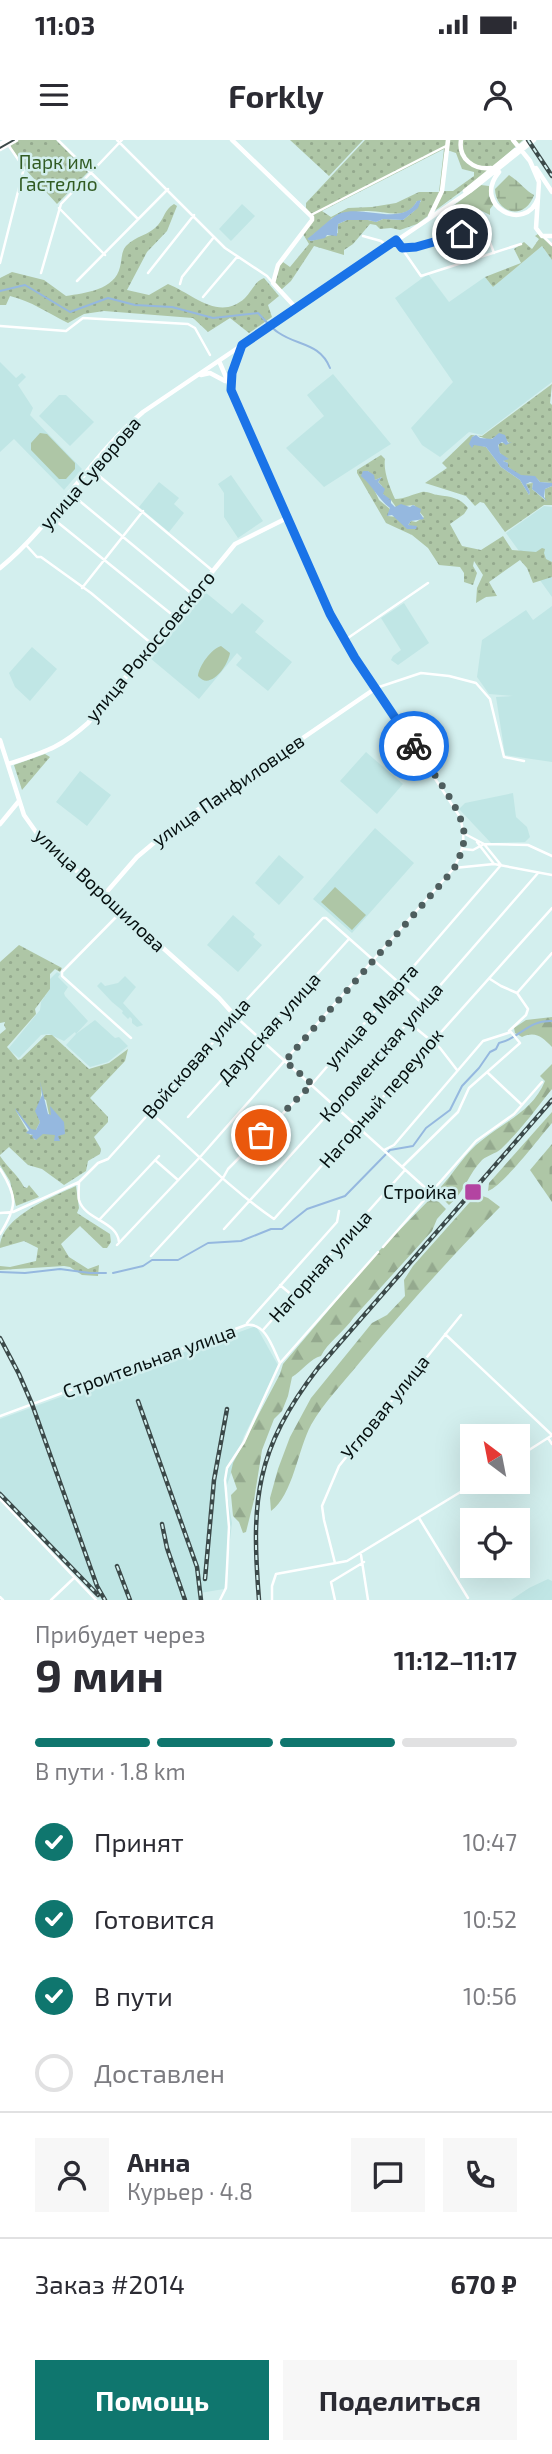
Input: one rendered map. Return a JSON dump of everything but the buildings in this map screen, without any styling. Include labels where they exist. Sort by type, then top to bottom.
[{"type":"street","points":[[0,263],[24,168],[4,144],[16,140]]},
{"type":"street","points":[[58,140],[139,219]]},
{"type":"street","points":[[232,140],[311,215],[312,220],[278,265],[273,283]]},
{"type":"street","points":[[461,140],[461,152],[470,163],[484,169],[498,165]]},
{"type":"street","points":[[513,140],[552,192]]},
{"type":"street","name":"улица Суворова","points":[[428,219],[511,157],[528,140]]},
{"type":"street","name":"улица Суворова","points":[[0,568],[26,545],[130,423],[428,219],[534,140]]},
{"type":"street","points":[[41,272],[59,208],[120,141],[237,257],[267,276],[296,308]]},
{"type":"street","points":[[311,215],[448,142]]},
{"type":"street","points":[[428,219],[442,191],[448,142]]},
{"type":"street","points":[[511,157],[491,184],[491,195],[496,206],[506,213],[517,215],[532,209],[538,198]]},
{"type":"street","points":[[530,161],[539,182],[535,224],[542,236],[552,245]]},
{"type":"street","points":[[77,281],[168,189]]},
{"type":"street","points":[[59,208],[105,255]]},
{"type":"street","points":[[148,273],[194,215]]},
{"type":"street","points":[[402,248],[416,247],[484,227],[494,253]]},
{"type":"street","points":[[180,284],[182,277],[215,236]]},
{"type":"street","points":[[363,236],[381,241],[387,246]]},
{"type":"street","points":[[542,236],[552,236]]},
{"type":"street","points":[[396,240],[421,276],[521,244]]},
{"type":"street","points":[[203,296],[237,257]]},
{"type":"street","points":[[0,326],[66,331],[83,318],[188,324],[195,328],[210,355]]},
{"type":"street","points":[[231,390],[232,373],[242,345]]},
{"type":"street","points":[[79,1182],[79,1201],[88,1213],[117,1234],[117,1245],[201,1156],[454,869],[465,834],[457,811],[325,605],[219,361]]},
{"type":"street","points":[[198,375],[210,373],[223,378],[231,390]]},
{"type":"street","points":[[91,469],[213,570]]},
{"type":"street","points":[[76,498],[193,594]]},
{"type":"street","points":[[82,588],[143,511]]},
{"type":"street","name":"улица Рокоссовского","points":[[8,764],[56,748],[71,739],[88,723],[235,544],[287,518]]},
{"type":"street","points":[[56,521],[175,617]]},
{"type":"street","points":[[26,545],[37,557],[41,557],[91,593],[153,644]]},
{"type":"street","points":[[345,640],[428,583]]},
{"type":"street","points":[[376,688],[421,673],[476,683],[491,699],[504,757],[524,761]]},
{"type":"street","name":"улица Панфиловцев","points":[[104,895],[131,863],[167,831],[376,688]]},
{"type":"street","name":"улица Ворошилова","points":[[0,740],[24,815],[41,839],[219,998],[236,1017]]},
{"type":"street","points":[[0,824],[19,801]]},
{"type":"street","points":[[465,834],[475,839],[501,865]]},
{"type":"street","points":[[462,849],[528,845],[552,856]]},
{"type":"street","points":[[482,846],[494,864]]},
{"type":"street","points":[[454,869],[494,864],[552,875]]},
{"type":"street","name":"улица 8 Марта","points":[[151,1256],[223,1178],[228,1169],[312,1084],[501,865]]},
{"type":"street","name":"Коломенская улица","points":[[223,1229],[336,1105],[538,873]]},
{"type":"street","name":"Нагорный переулок","points":[[248,1201],[274,1219],[552,908]]},
{"type":"street","points":[[122,910],[61,974],[71,986],[131,1038]]},
{"type":"street","name":"Войсковая улица","points":[[13,1212],[79,1182],[98,1163],[108,1159],[236,1017],[235,1012],[324,917],[349,939]]},
{"type":"street","points":[[349,939],[423,1003]]},
{"type":"street","name":"Даурская улица","points":[[188,1117],[349,939]]},
{"type":"street","points":[[517,993],[552,953]]},
{"type":"street","points":[[384,1150],[394,1145],[483,1041],[508,1032],[526,1015],[528,1009],[517,993],[490,979]]},
{"type":"street","points":[[236,1017],[432,1193]]},
{"type":"street","points":[[407,1021],[440,1048],[457,1070]]},
{"type":"street","name":"Нагорная улица","points":[[262,1330],[403,1169],[461,1108],[469,1088],[520,1043],[508,1032]]},
{"type":"street","points":[[488,1073],[522,1105]]},
{"type":"street","points":[[383,1247],[476,1141],[505,1121],[542,1082]]},
{"type":"street","points":[[150,1112],[248,1201]]},
{"type":"street","points":[[99,1220],[159,1156]]},
{"type":"street","points":[[155,1160],[178,1180]]},
{"type":"street","points":[[0,1169],[10,1187],[13,1212],[0,1234]]},
{"type":"street","points":[[244,1325],[337,1222],[339,1211]]},
{"type":"street","points":[[0,1213],[13,1212]]},
{"type":"street","points":[[220,1600],[226,1588],[229,1527],[225,1480],[227,1468],[244,1441],[280,1363],[378,1252]]},
{"type":"street","points":[[280,1285],[293,1296]]},
{"type":"street","name":"Угловая улица","points":[[335,1563],[322,1506],[339,1465],[461,1315]]},
{"type":"street","name":"Строительная улица","points":[[0,1416],[244,1325],[253,1324],[262,1330],[280,1363]]},
{"type":"street","points":[[444,1334],[551,1436],[552,1444]]},
{"type":"street","points":[[530,1449],[551,1436]]},
{"type":"street","points":[[272,1600],[272,1582],[276,1574],[347,1561],[361,1555],[460,1493]]},
{"type":"street","points":[[0,1499],[96,1600]]},
{"type":"street","points":[[419,1518],[468,1598]]},
{"type":"street","points":[[361,1555],[368,1600]]},
{"type":"street","points":[[335,1600],[330,1584],[364,1562]]},
{"type":"street","points":[[51,1600],[75,1577]]},
{"type":"shaded area","points":[[242,204],[255,216],[231,241],[219,229]]},
{"type":"shaded area","points":[[542,246],[552,260],[552,382],[482,435],[469,432],[440,457],[422,445],[411,428],[453,382],[395,298],[428,274],[449,302],[485,277],[493,287]]},
{"type":"shaded area","points":[[0,362],[16,378],[22,373],[26,377],[18,385],[33,408],[30,415],[82,469],[64,490],[14,439],[0,452]]},
{"type":"shaded area","points":[[333,374],[391,444],[324,487],[286,448],[324,416],[307,395]]},
{"type":"shaded area","points":[[59,395],[66,395],[94,422],[70,446],[39,416]]},
{"type":"shaded area","points":[[231,475],[263,521],[238,538],[224,517],[224,493],[218,484]]},
{"type":"shaded area","points":[[159,482],[179,498],[174,504],[184,513],[169,532],[139,507]]},
{"type":"shaded area","points":[[544,506],[552,507],[552,597],[506,533]]},
{"type":"shaded area","points":[[205,592],[232,614],[242,603],[264,621],[255,632],[292,662],[268,691],[236,665],[242,658],[237,653],[199,699],[150,658]]},
{"type":"shaded area","points":[[404,603],[429,643],[398,665],[391,660],[401,650],[381,618]]},
{"type":"shaded area","points":[[552,606],[552,762],[505,755],[496,697],[513,696],[489,694],[477,677],[482,640],[526,610],[533,620]]},
{"type":"shaded area","points":[[32,647],[57,669],[30,701],[15,687],[9,673]]},
{"type":"shaded area","points":[[366,752],[403,784],[377,814],[340,781]]},
{"type":"shaded area","points":[[80,771],[111,795],[87,826],[56,802]]},
{"type":"shaded area","points":[[513,793],[516,817],[527,827],[530,837],[525,842],[491,843],[459,809],[465,803]]},
{"type":"shaded area","points":[[375,828],[414,863],[352,933],[313,899]]},
{"type":"shaded area","points":[[279,855],[304,877],[279,905],[255,883]]},
{"type":"shaded area","points":[[233,915],[255,934],[253,937],[262,945],[238,972],[207,945]]},
{"type":"shaded area","points":[[57,972],[60,974],[58,977],[68,987],[65,996],[88,1021],[76,1034],[75,1032],[64,1041],[49,1034],[41,1035],[19,1058],[8,1049],[40,1010],[41,1002],[50,989],[50,979]]},
{"type":"shaded area","points":[[125,976],[136,987],[123,1003],[143,1025],[137,1027],[97,986],[101,982],[105,986],[118,983]]},
{"type":"shaded area","points":[[95,1020],[128,1046],[108,1062],[90,1067],[66,1045]]},
{"type":"shaded area","points":[[256,1326],[279,1367],[244,1436],[226,1488],[232,1523],[224,1589],[200,1593],[199,1600],[101,1600],[0,1493],[0,1419]]},
{"type":"shaded area","points":[[548,1579],[552,1581],[552,1600],[511,1600],[529,1588]]},
{"type":"green space","name":"Парк им. Гастелло","points":[[17,140],[56,140],[88,172],[57,204],[26,170],[10,146]]},
{"type":"green space","points":[[290,140],[363,140],[329,176]]},
{"type":"green space","points":[[365,140],[523,140],[486,173],[417,224],[400,230],[380,229],[370,224],[353,244],[344,250],[344,255],[314,246],[291,281],[281,290],[275,283],[279,265],[283,262],[290,267],[309,244],[303,234],[313,216],[306,208],[306,203]],"holes":[[[444,149],[439,192],[419,192],[396,203],[348,208],[331,217],[322,211]],[[447,150],[456,153],[462,169],[474,172],[474,176],[453,191],[443,191]],[[417,201],[421,201],[403,220],[347,220],[338,224],[338,233],[311,241],[308,239],[332,218],[362,211],[401,213]]]},
{"type":"green space","points":[[509,175],[534,195],[524,209],[505,209],[497,198],[495,189]]},
{"type":"green space","points":[[481,185],[489,186],[489,196],[494,204],[490,215],[480,210],[460,221],[451,222],[445,212]]},
{"type":"green space","points":[[174,204],[177,206],[167,231],[147,252],[127,290],[149,295],[168,284],[206,304],[226,307],[245,298],[264,278],[279,296],[268,305],[272,317],[249,333],[230,318],[208,332],[193,318],[104,311],[84,314],[68,323],[18,298],[10,296],[6,305],[0,305],[0,278],[12,272],[44,280],[66,296],[90,292],[106,285],[117,275],[126,246],[155,228]]},
{"type":"green space","points":[[538,234],[552,246],[552,260],[542,246],[493,287],[485,277],[521,263],[514,249],[524,242],[532,249],[539,239],[535,236]]},
{"type":"green space","points":[[552,384],[552,483],[522,476],[508,467],[508,463],[503,461],[507,458],[498,450],[499,443],[509,443],[501,434],[489,440],[478,436],[482,436]]},
{"type":"green space","points":[[40,433],[47,434],[75,463],[75,469],[66,479],[59,479],[31,450],[31,443]]},
{"type":"green space","points":[[471,435],[475,435],[471,443],[486,447],[501,467],[520,480],[529,495],[526,484],[533,483],[532,489],[545,500],[545,489],[552,486],[552,505],[544,505],[505,532],[484,503],[480,502],[475,506],[466,496],[425,483],[447,468],[442,463]]},
{"type":"green space","points":[[381,455],[385,459],[386,474],[395,499],[424,492],[458,500],[468,508],[450,524],[462,546],[481,550],[503,536],[512,550],[536,552],[545,549],[546,559],[552,562],[552,577],[533,583],[527,568],[520,560],[489,582],[497,596],[486,597],[476,603],[477,588],[483,575],[474,561],[473,566],[477,573],[473,585],[464,582],[464,573],[460,567],[439,565],[428,548],[412,535],[386,523],[357,470]],"holes":[[[368,471],[375,480],[382,477],[378,482],[387,501],[391,500],[396,507],[414,505],[424,517],[416,522],[411,521],[408,525],[413,527],[410,529],[396,517],[388,516],[390,509],[379,500],[372,485],[362,476]]]},
{"type":"green space","points":[[221,646],[230,653],[226,664],[213,679],[203,680],[198,676],[203,663]]},
{"type":"green space","points":[[45,754],[50,757],[22,790],[14,765]]},
{"type":"green space","points":[[335,887],[366,915],[352,930],[321,902]]},
{"type":"green space","points":[[19,945],[62,968],[60,972],[55,969],[50,974],[50,989],[35,1009],[36,1014],[7,1047],[18,1060],[46,1035],[52,1035],[89,1069],[109,1063],[128,1049],[125,1061],[90,1098],[108,1117],[108,1122],[94,1137],[101,1149],[100,1154],[88,1161],[86,1171],[64,1185],[42,1169],[28,1165],[9,1147],[0,1155],[0,1034],[6,1029],[5,1022],[0,1023],[0,962]],"holes":[[[42,1086],[42,1098],[46,1100],[53,1133],[42,1133],[35,1140],[33,1137],[36,1134],[30,1135],[16,1111],[31,1130],[36,1130],[40,1122],[36,1109],[40,1104]]]},
{"type":"green space","points":[[552,1017],[552,1047],[538,1036],[522,1037],[515,1033],[514,1028],[526,1020]]},
{"type":"green space","points":[[552,1064],[552,1089],[508,1142],[499,1151],[482,1160],[459,1195],[449,1205],[437,1193],[440,1188],[476,1145],[526,1108],[545,1081],[540,1076]]},
{"type":"green space","points":[[552,1112],[552,1123],[511,1171],[488,1191],[489,1183]]},
{"type":"green space","points":[[552,1144],[552,1202],[530,1170]]},
{"type":"green space","points":[[0,1156],[24,1187],[29,1185],[39,1197],[16,1206],[10,1181],[0,1165]]},
{"type":"green space","points":[[76,1186],[79,1208],[77,1213],[110,1234],[111,1242],[107,1248],[103,1248],[80,1226],[61,1244],[69,1257],[88,1269],[99,1265],[98,1276],[82,1275],[64,1266],[0,1270],[0,1266],[10,1267],[36,1261],[38,1248],[24,1241],[0,1248],[8,1227],[29,1210]]},
{"type":"green space","points":[[477,1194],[500,1207],[411,1302],[334,1392],[311,1425],[285,1494],[271,1511],[270,1498],[278,1469],[290,1437],[311,1398],[372,1323],[387,1315],[405,1296],[404,1280],[413,1266]]},
{"type":"green space","points":[[433,1196],[446,1209],[437,1219],[432,1231],[321,1356],[292,1377],[282,1411],[274,1419],[262,1450],[254,1500],[246,1532],[243,1533],[239,1522],[233,1516],[231,1495],[237,1489],[231,1472],[233,1463],[283,1364],[378,1252]]},
{"type":"water","points":[[421,200],[418,208],[403,220],[347,220],[338,224],[337,236],[327,235],[325,238],[311,241],[307,239],[341,213],[403,213],[411,209]]},
{"type":"water","points":[[499,433],[505,435],[508,443],[512,442],[506,445],[502,442],[498,445],[500,453],[509,459],[503,461],[508,463],[508,467],[521,475],[535,476],[540,482],[552,483],[552,486],[545,489],[544,497],[547,501],[532,489],[533,483],[530,482],[526,484],[529,495],[520,480],[501,467],[486,447],[474,445],[472,448],[469,444],[476,435],[492,439]]},
{"type":"water","points":[[363,471],[374,475],[375,480],[382,477],[378,482],[385,489],[383,494],[390,499],[387,501],[391,499],[395,507],[401,504],[421,509],[420,513],[424,519],[411,521],[408,525],[417,526],[416,529],[407,529],[392,515],[387,516],[390,508],[361,476]]},
{"type":"water","points":[[40,1081],[48,1114],[51,1115],[50,1106],[64,1122],[65,1134],[58,1136],[60,1141],[54,1141],[55,1135],[43,1134],[36,1140],[33,1135],[26,1133],[29,1130],[15,1108],[31,1129],[36,1130],[40,1122],[35,1111],[42,1095]]},
{"type":"waterway","points":[[0,291],[25,285],[70,312],[108,298],[135,305],[172,307],[213,318],[258,313],[279,333],[314,349],[330,368]]},
{"type":"waterway","points":[[113,1273],[143,1266],[152,1260],[178,1260],[208,1243],[241,1241],[271,1229],[282,1229],[307,1209],[345,1196],[390,1150],[413,1146],[426,1128],[450,1110],[462,1086],[499,1043],[536,1023],[552,1021]]},
{"type":"waterway","points":[[0,1272],[25,1273],[60,1269],[106,1273]]},
{"type":"tram line","points":[[0,148],[14,140]]},
{"type":"railway","points":[[528,140],[552,176]]},
{"type":"railway","points":[[259,1600],[256,1533],[262,1477],[281,1425],[297,1397],[318,1368],[552,1100]]},
{"type":"railway","points":[[0,1338],[32,1404],[97,1586],[105,1600]]},
{"type":"railway","points":[[138,1401],[197,1567],[201,1600]]},
{"type":"railway","points":[[205,1579],[214,1480],[227,1409]]},
{"type":"railway","points":[[0,1494],[98,1595]]},
{"type":"railway","points":[[162,1524],[167,1548],[185,1600]]},
{"type":"railway","points":[[117,1566],[130,1600]]},
{"type":"way so far","points":[[261,1135],[312,1084],[285,1061],[454,869],[462,852],[465,834],[460,817],[414,746]]},
{"type":"place","name":"Стройка","points":[[473,1192]]},
{"type":"route","points":[[414,746],[355,658],[325,605],[231,390],[232,373],[242,345],[396,240],[402,248],[412,248],[462,234]]}]
